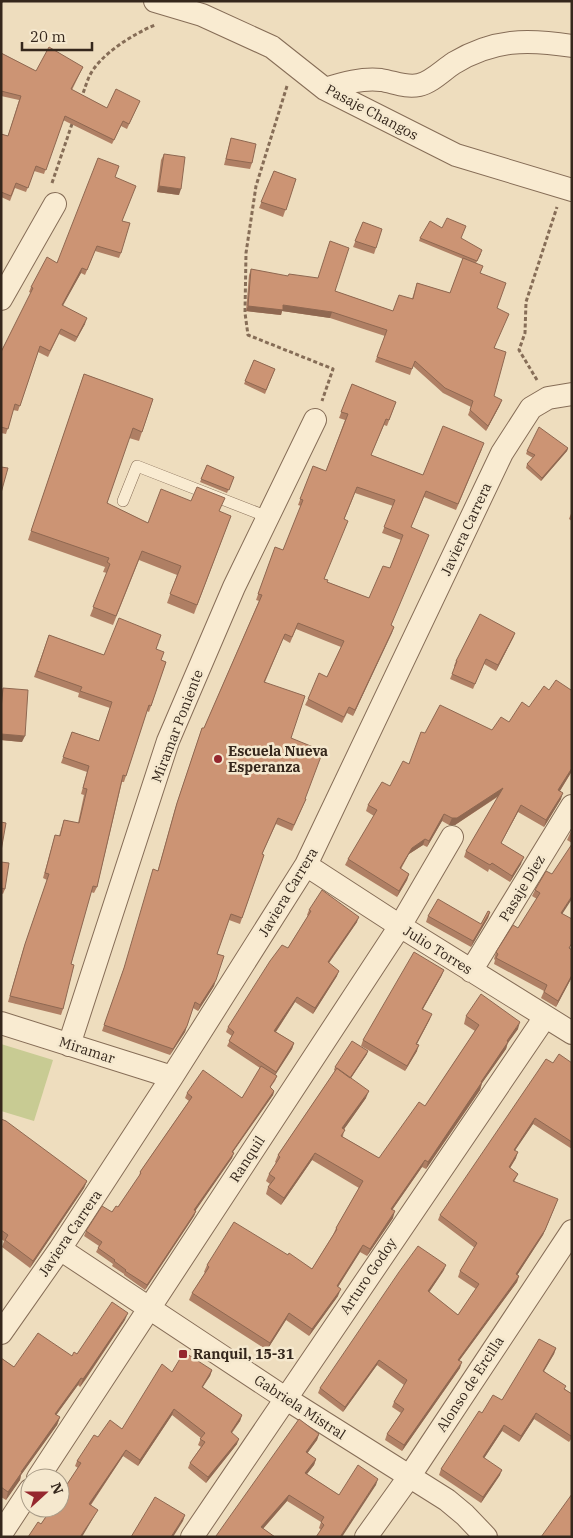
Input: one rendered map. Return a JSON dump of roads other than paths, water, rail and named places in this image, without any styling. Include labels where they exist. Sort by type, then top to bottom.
[{"type":"street","name":"Pasaje Changos","points":[[155,1],[202,15],[272,47],[325,88],[456,155],[568,189]]},
{"type":"street","points":[[325,88],[363,80],[421,85],[429,82],[470,54],[487,47],[505,43],[540,41],[572,46]]},
{"type":"street","points":[[1,300],[55,204]]},
{"type":"street","name":"Javiera Carrera","points":[[1,1333],[60,1249],[172,1077],[306,865],[502,453],[531,408],[548,398],[572,394]]},
{"type":"street","name":"Miramar Poniente","points":[[69,1044],[168,741],[234,587],[315,420]]},
{"type":"street","name":"Pasaje Diez","points":[[472,971],[572,806]]},
{"type":"street","name":"Ranquil","points":[[45,1468],[400,926],[452,838]]},
{"type":"street","name":"Julio Torres","points":[[306,865],[572,1033]]},
{"type":"street","name":"Arturo Godoy","points":[[192,1537],[545,1017]]},
{"type":"street","name":"Miramar","points":[[1,1023],[172,1077]]},
{"type":"street","name":"Alonso de Ercilla","points":[[366,1537],[409,1477],[572,1230]]},
{"type":"street","name":"Gabriela Mistral","points":[[60,1249],[285,1398],[447,1500],[465,1514],[486,1537]]},
{"type":"street","points":[[3,1526],[20,1503]]},
{"type":"lane","points":[[124,501],[137,466],[268,517]]},
{"type":"place","name":"Escuela Nueva Esperanza","points":[[218,759]]},
{"type":"place","name":"Ranquil, 15-31","points":[[183,1354]]}]
